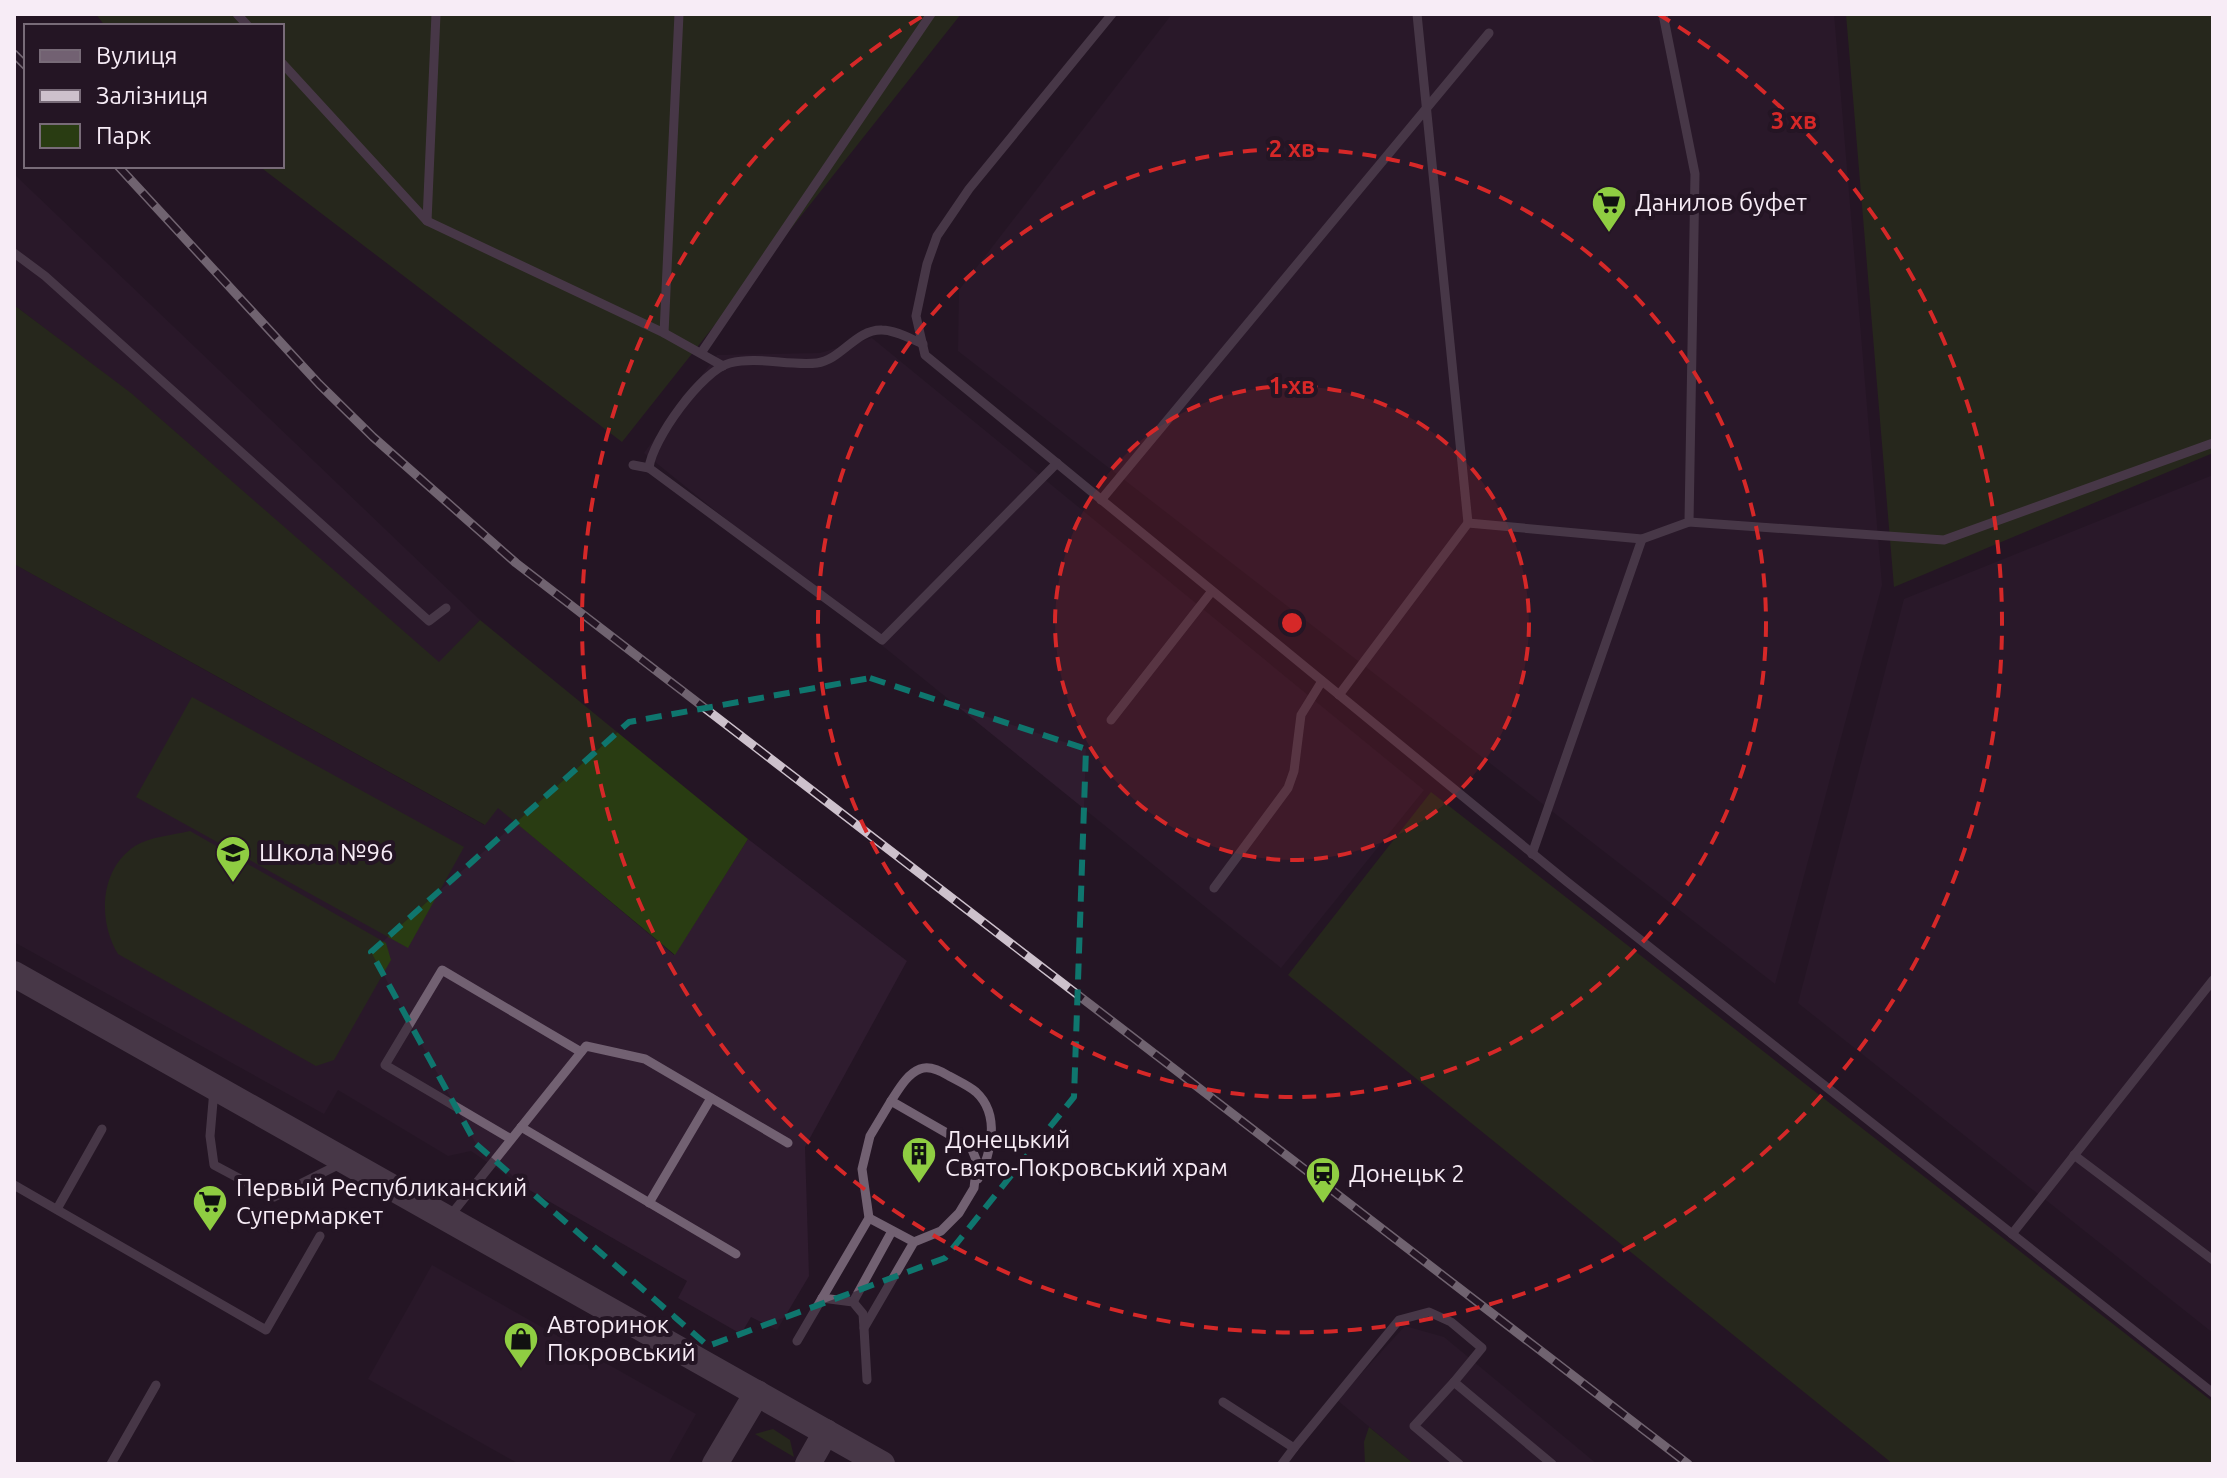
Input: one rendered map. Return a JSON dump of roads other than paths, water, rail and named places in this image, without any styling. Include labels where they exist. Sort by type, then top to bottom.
[{"type":"main road","points":[[14,974],[882,1464]]},
{"type":"main road","points":[[715,1464],[757,1393]]},
{"type":"main road","points":[[808,1464],[826,1432]]},
{"type":"lane","points":[[427,221],[436,14]]},
{"type":"lane","points":[[664,333],[679,14]]},
{"type":"lane","points":[[701,353],[931,14]]},
{"type":"lane","points":[[1112,14],[969,189],[937,236],[927,264],[916,316],[925,355],[1532,854],[2213,1393]]},
{"type":"lane","points":[[1339,695],[1468,523],[1417,14]]},
{"type":"lane","points":[[1663,14],[1695,174],[1689,522]]},
{"type":"lane","points":[[1101,500],[1489,33]]},
{"type":"lane","points":[[284,65],[427,221],[664,333],[723,366]]},
{"type":"lane","points":[[14,253],[45,276],[429,621],[446,608]]},
{"type":"lane","points":[[649,468],[651,452],[661,435],[712,371],[723,366],[753,361],[820,363],[861,335],[881,329],[923,344]]},
{"type":"lane","points":[[1468,523],[1642,539],[1689,522],[1944,540],[2213,443]]},
{"type":"lane","points":[[633,465],[649,468],[882,640],[1057,463]]},
{"type":"lane","points":[[1532,854],[1642,539]]},
{"type":"lane","points":[[1111,720],[1212,591]]},
{"type":"lane","points":[[1214,888],[1288,788],[1294,771],[1301,715],[1322,681]]},
{"type":"lane","points":[[511,1139],[385,1065],[442,970],[581,1052]]},
{"type":"lane","points":[[2012,1234],[2213,980]]},
{"type":"lane","points":[[448,1218],[586,1046],[645,1059],[788,1143]]},
{"type":"lane","points":[[797,1341],[869,1218],[862,1169],[870,1136],[911,1074],[924,1067],[941,1071],[977,1093],[987,1109],[992,1139],[989,1158],[959,1213],[941,1231],[914,1242],[864,1328]]},
{"type":"lane","points":[[214,1087],[210,1136],[214,1165],[274,1197],[346,1161]]},
{"type":"lane","points":[[649,1203],[711,1098]]},
{"type":"lane","points":[[891,1101],[971,1147],[977,1162],[974,1188]]},
{"type":"lane","points":[[521,1127],[736,1254]]},
{"type":"lane","points":[[57,1209],[102,1129]]},
{"type":"lane","points":[[2074,1155],[2213,1260]]},
{"type":"lane","points":[[14,1185],[266,1330],[320,1236]]},
{"type":"lane","points":[[869,1218],[914,1242]]},
{"type":"lane","points":[[853,1302],[892,1231]]},
{"type":"lane","points":[[822,1298],[853,1302],[863,1314],[867,1380]]},
{"type":"lane","points":[[1282,1464],[1399,1320],[1429,1312],[1451,1322],[1482,1348],[1414,1426],[1459,1464]]},
{"type":"lane","points":[[1454,1382],[1552,1464]]},
{"type":"lane","points":[[111,1464],[156,1385]]},
{"type":"lane","points":[[1223,1402],[1294,1448]]},
{"type":"railway","points":[[14,54],[24,64]]},
{"type":"railway","points":[[120,168],[319,384],[373,437],[516,563],[1688,1464]]},
{"type":"place","name":"Данилов буфет","points":[[1609,234]]},
{"type":"place","name":"Школа №96","points":[[233,884]]},
{"type":"place","name":"Донецький Свято-Покровський храм","points":[[919,1185]]},
{"type":"place","name":"Донецьк 2","points":[[1323,1205]]},
{"type":"place","name":"Первый Республиканский Супермаркет","points":[[210,1233]]},
{"type":"place","name":"Авторинок Покровський","points":[[521,1370]]}]
